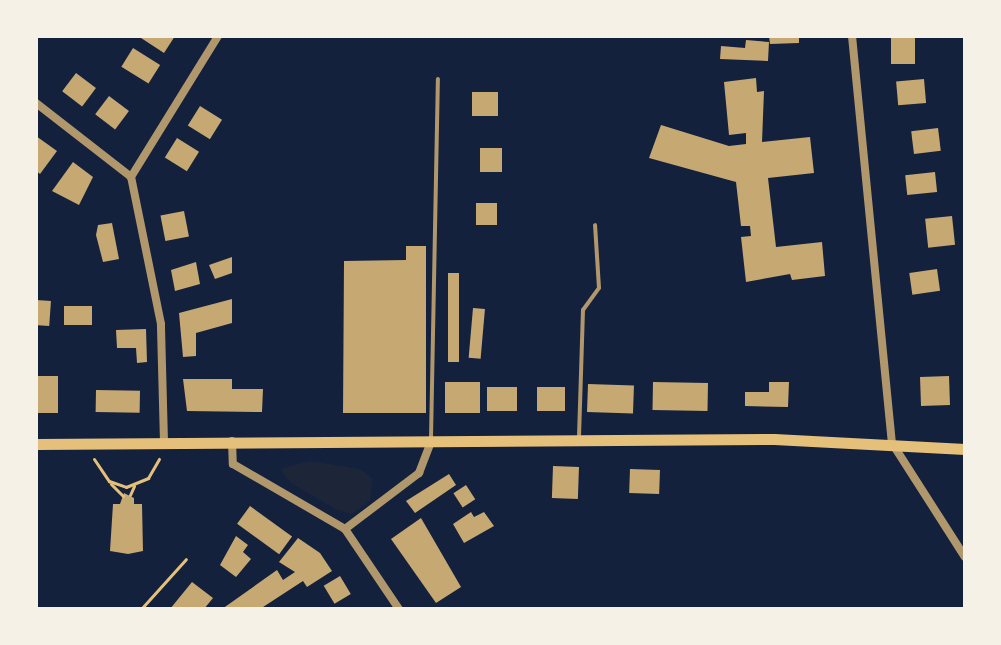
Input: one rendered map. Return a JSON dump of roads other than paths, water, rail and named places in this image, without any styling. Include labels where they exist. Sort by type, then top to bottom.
[{"type":"main road","points":[[36,444],[579,440],[892,443],[965,449]]},
{"type":"street","points":[[131,177],[218,36]]},
{"type":"street","points":[[852,36],[892,443],[965,557]]},
{"type":"street","points":[[36,103],[131,177],[161,324],[164,442]]},
{"type":"street","points":[[232,441],[233,464],[345,529],[399,609]]},
{"type":"street","points":[[345,529],[419,473],[431,441]]},
{"type":"lane","points":[[431,441],[438,79]]},
{"type":"lane","points":[[579,440],[583,310],[599,288],[595,225]]}]
